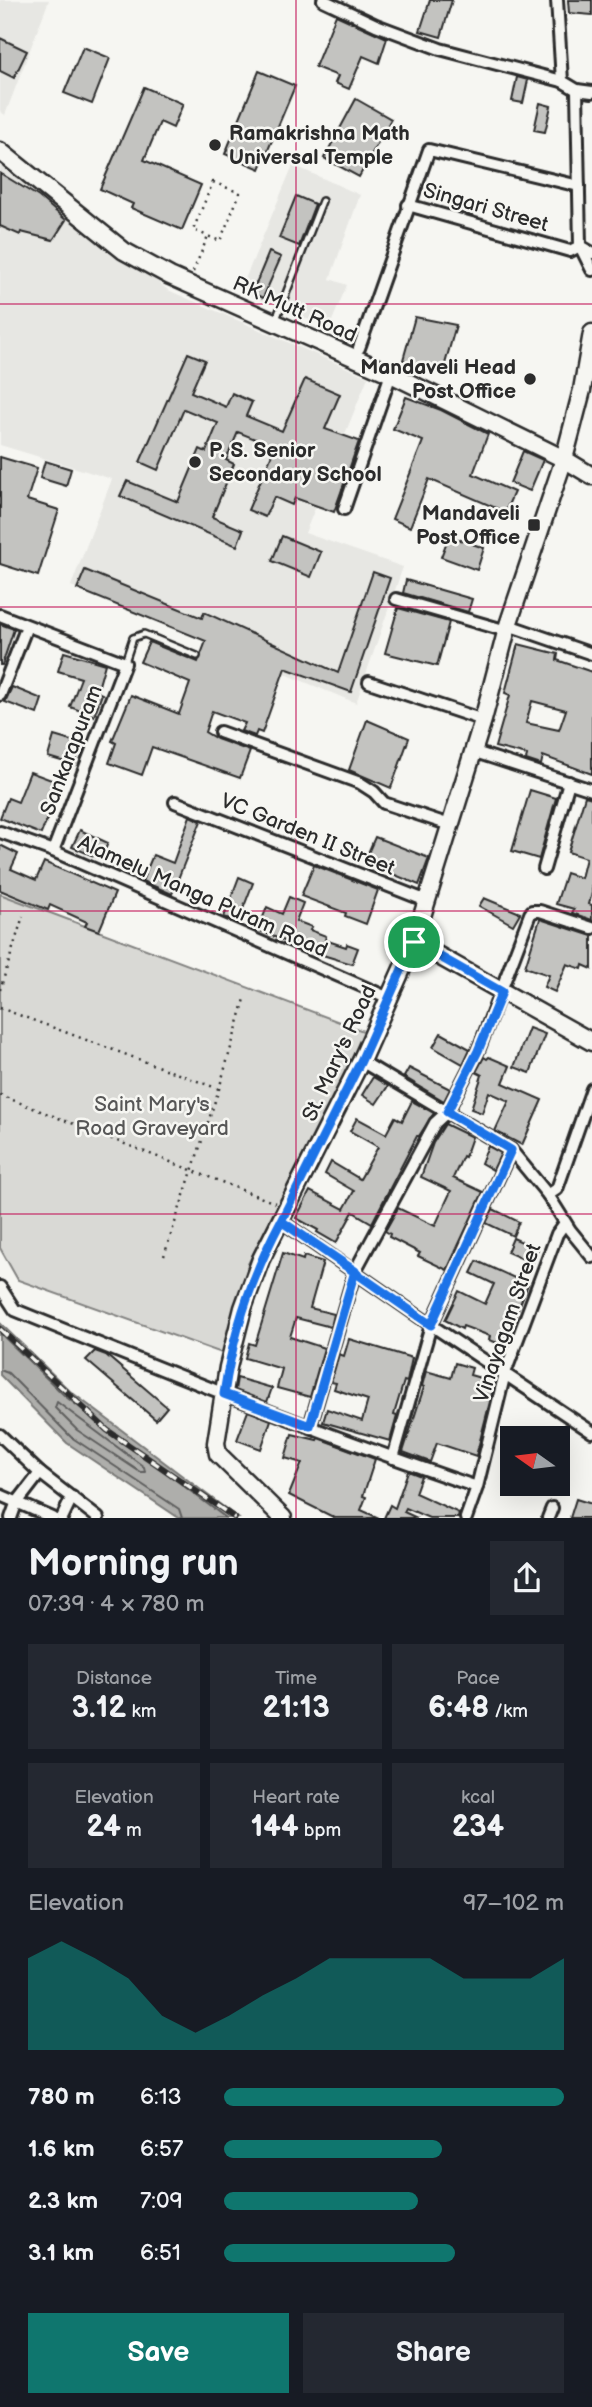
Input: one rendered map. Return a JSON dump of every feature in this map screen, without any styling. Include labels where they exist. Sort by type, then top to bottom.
[{"type":"main road","name":"RK Mutt Road","points":[[0,151],[124,250],[187,284],[391,374],[564,459],[592,476]]},
{"type":"main road","name":"St. Mary's Road","points":[[283,1518],[218,1454],[216,1443],[228,1367],[243,1308],[261,1259],[361,1061],[414,942],[483,720],[508,628],[587,392],[592,333]]},
{"type":"main road","points":[[414,942],[592,1042]]},
{"type":"street","points":[[323,0],[376,25],[440,49],[562,81],[578,90],[592,92]]},
{"type":"street","points":[[557,0],[562,81]]},
{"type":"street","points":[[578,90],[580,246],[592,270]]},
{"type":"street","points":[[359,348],[429,150],[579,186]]},
{"type":"street","name":"Singari Street","points":[[408,205],[570,251],[580,246],[592,253]]},
{"type":"street","points":[[344,509],[391,374]]},
{"type":"street","points":[[396,599],[508,628],[592,654]]},
{"type":"street","points":[[0,615],[125,663]]},
{"type":"street","points":[[0,695],[27,626]]},
{"type":"street","name":"Sankarapuram","points":[[53,851],[125,663]]},
{"type":"street","points":[[369,682],[483,720]]},
{"type":"street","points":[[220,732],[360,783],[384,803],[450,825]]},
{"type":"street","points":[[472,751],[592,790]]},
{"type":"street","points":[[544,869],[569,782]]},
{"type":"street","name":"VC Garden II Street","points":[[175,802],[427,901]]},
{"type":"street","name":"Alamelu Manga Puram Road","points":[[0,832],[53,851],[389,998]]},
{"type":"street","points":[[310,1426],[355,1271],[435,1123],[447,1112],[478,1051],[533,911],[592,928]]},
{"type":"street","points":[[361,1061],[511,1150],[548,1195],[565,1223],[592,1257]]},
{"type":"street","points":[[548,1195],[556,1189],[592,1089]]},
{"type":"street","points":[[393,1458],[431,1325],[511,1150]]},
{"type":"street","points":[[285,1214],[355,1271],[431,1325],[592,1432]]},
{"type":"street","name":"Vinayagam Street","points":[[466,1518],[477,1487],[505,1373],[557,1234],[565,1223]]},
{"type":"street","points":[[0,1287],[15,1310],[224,1394],[477,1487]]},
{"type":"street","points":[[0,1435],[40,1473],[99,1518]]},
{"type":"street","points":[[11,1518],[16,1504],[40,1473]]},
{"type":"street","points":[[0,1496],[53,1518]]},
{"type":"street","points":[[62,1518],[72,1497]]},
{"type":"lane","points":[[275,323],[322,201]]},
{"type":"lane","points":[[125,663],[133,638],[144,634],[197,656]]},
{"type":"path","points":[[213,182],[240,192],[220,241],[208,236],[193,230],[213,182]]},
{"type":"path","points":[[187,284],[208,236]]},
{"type":"path","points":[[0,990],[23,916]]},
{"type":"path","points":[[164,1256],[219,1089],[245,999]]},
{"type":"path","points":[[0,1008],[219,1089]]},
{"type":"path","points":[[0,1095],[192,1171],[285,1214]]},
{"type":"shaded area","points":[[0,0],[49,0],[5,115],[0,111]]},
{"type":"shaded area","name":"P. S. Senior Secondary School","points":[[0,153],[168,290],[368,377],[305,533],[403,567],[356,703],[71,586],[112,479],[0,445]]},
{"type":"shaded area","points":[[293,165],[360,195],[330,279],[347,285],[329,328],[240,291]]},
{"type":"green space","name":"Saint Mary's Road Graveyard","points":[[0,894],[366,1032],[248,1264],[230,1356],[18,1280],[0,1248]]},
{"type":"water","points":[[0,1323],[70,1391],[238,1518],[179,1518],[67,1443],[0,1375]]},
{"type":"building","points":[[430,0],[452,0],[441,37],[420,31]]},
{"type":"building","points":[[568,0],[592,0],[592,15],[569,13]]},
{"type":"building","points":[[336,15],[387,38],[379,63],[363,56],[349,89],[335,83],[338,76],[315,67]]},
{"type":"building","points":[[0,38],[27,51],[14,78],[0,71]]},
{"type":"building","points":[[83,47],[110,58],[92,104],[64,93]]},
{"type":"building","points":[[259,71],[295,86],[260,169],[225,154]]},
{"type":"building","points":[[517,77],[528,80],[523,103],[512,101]]},
{"type":"building","points":[[144,87],[183,104],[173,128],[160,122],[144,160],[201,185],[182,230],[131,208],[133,204],[100,189]]},
{"type":"building","points":[[356,99],[391,119],[359,177],[324,158]]},
{"type":"building","points":[[540,103],[551,106],[545,132],[534,130]]},
{"type":"building","points":[[0,173],[39,197],[66,220],[53,240],[21,232],[20,235],[0,226]]},
{"type":"building","points":[[296,196],[315,204],[299,246],[279,238]]},
{"type":"building","points":[[269,252],[281,257],[263,298],[252,293]]},
{"type":"building","points":[[415,317],[456,325],[443,371],[403,360]]},
{"type":"building","points":[[188,353],[205,360],[191,392],[226,407],[232,393],[252,402],[246,416],[282,431],[305,379],[340,394],[325,429],[359,441],[334,512],[295,498],[292,505],[274,497],[265,517],[248,510],[275,447],[238,432],[226,460],[234,464],[212,517],[243,530],[237,546],[120,496],[127,481],[178,502],[200,449],[206,452],[218,423],[184,409],[158,470],[140,462]]},
{"type":"building","points":[[406,397],[441,410],[488,434],[473,474],[514,492],[505,512],[429,479],[410,527],[392,519],[423,441],[393,429]]},
{"type":"building","points":[[523,451],[543,460],[530,491],[510,483]]},
{"type":"building","points":[[0,457],[37,468],[27,500],[59,510],[38,576],[0,564]]},
{"type":"building","points":[[45,461],[71,469],[66,486],[40,478]]},
{"type":"building","points":[[282,536],[321,552],[311,577],[272,561]]},
{"type":"building","points":[[449,536],[484,548],[477,570],[441,557]]},
{"type":"building","points":[[85,570],[202,618],[204,612],[338,673],[373,572],[390,578],[351,692],[285,668],[262,733],[257,731],[255,736],[241,731],[245,723],[212,711],[205,732],[250,751],[240,778],[152,747],[142,775],[109,763],[116,743],[112,741],[131,695],[179,714],[190,683],[140,662],[149,642],[198,662],[206,641],[77,589]]},
{"type":"building","points":[[406,580],[472,599],[468,612],[403,593]]},
{"type":"building","points":[[398,608],[449,622],[437,666],[385,653]]},
{"type":"building","points":[[0,624],[14,629],[2,665],[0,665]]},
{"type":"building","points":[[518,644],[558,654],[557,660],[592,672],[592,774],[543,756],[541,765],[526,760],[527,755],[495,747],[510,695],[505,693]],"holes":[[[532,701],[566,710],[559,730],[526,723]]]},
{"type":"building","points":[[64,652],[105,664],[97,692],[102,694],[94,716],[70,707],[81,678],[58,671]]},
{"type":"building","points":[[12,687],[42,699],[37,714],[5,702]]},
{"type":"building","points":[[367,720],[409,738],[391,788],[349,770]]},
{"type":"building","points":[[54,736],[81,744],[75,765],[48,757]]},
{"type":"building","points":[[30,772],[57,782],[41,834],[0,818],[8,798],[18,802]]},
{"type":"building","points":[[530,790],[556,798],[539,859],[512,851]]},
{"type":"building","points":[[585,796],[592,798],[592,893],[589,904],[592,905],[592,920],[572,913],[574,909],[556,904],[566,873],[581,878],[586,858],[568,852]]},
{"type":"building","points":[[190,816],[201,821],[172,894],[142,881],[153,855],[173,863]]},
{"type":"building","points":[[80,830],[108,843],[101,859],[72,847]]},
{"type":"building","points":[[375,837],[429,858],[419,885],[364,862]]},
{"type":"building","points":[[0,845],[18,854],[11,869],[36,880],[44,862],[115,893],[99,931],[85,926],[87,922],[50,905],[48,910],[0,890]]},
{"type":"building","points":[[314,865],[378,890],[366,924],[345,916],[346,913],[301,896]]},
{"type":"building","points":[[239,877],[253,883],[238,922],[224,917]]},
{"type":"building","points":[[289,897],[303,903],[296,921],[326,936],[325,940],[358,948],[352,964],[303,949],[258,930],[267,907],[282,914]]},
{"type":"building","points":[[484,898],[520,913],[513,925],[479,906]]},
{"type":"building","points":[[540,919],[592,936],[592,969],[583,965],[582,969],[567,964],[555,992],[544,987],[549,975],[525,967]]},
{"type":"building","points":[[529,1028],[545,1034],[530,1073],[514,1067]]},
{"type":"building","points":[[441,1033],[470,1049],[463,1064],[433,1047]]},
{"type":"building","points":[[484,1057],[510,1066],[503,1083],[542,1100],[522,1145],[495,1131],[509,1101],[489,1092],[482,1113],[471,1109],[482,1075],[476,1072]]},
{"type":"building","points":[[409,1068],[450,1089],[444,1101],[404,1077]]},
{"type":"building","points":[[373,1077],[388,1086],[376,1104],[362,1095]]},
{"type":"building","points":[[412,1101],[434,1113],[417,1136],[372,1223],[353,1212],[336,1243],[296,1218],[310,1191],[344,1209],[354,1191],[325,1174],[331,1162],[360,1179],[378,1147],[350,1131],[357,1118],[386,1134],[395,1117],[402,1121]]},
{"type":"building","points":[[445,1124],[472,1137],[453,1178],[483,1192],[447,1270],[418,1256],[420,1253],[389,1237],[390,1234],[385,1231],[398,1208],[435,1226],[451,1191],[421,1177],[433,1143]]},
{"type":"building","points":[[488,1146],[501,1153],[493,1170],[481,1163]]},
{"type":"building","points":[[493,1209],[519,1222],[513,1236],[486,1223]]},
{"type":"building","points":[[513,1238],[538,1249],[532,1263],[507,1252]]},
{"type":"building","points":[[283,1253],[303,1260],[304,1256],[323,1262],[310,1308],[334,1314],[331,1327],[296,1318],[290,1337],[324,1348],[310,1397],[277,1388],[282,1369],[245,1358],[249,1343],[255,1345]]},
{"type":"building","points":[[477,1261],[528,1284],[504,1345],[489,1340],[490,1336],[463,1326],[462,1329],[445,1320],[459,1291],[485,1304],[494,1284],[471,1273]]},
{"type":"building","points":[[349,1339],[412,1358],[407,1382],[404,1381],[395,1411],[394,1415],[397,1416],[390,1441],[323,1422],[327,1409],[362,1421],[368,1400],[334,1389],[336,1383],[331,1382],[339,1354],[344,1356]]},
{"type":"building","points":[[95,1351],[106,1355],[167,1407],[156,1420],[86,1360]]},
{"type":"building","points":[[455,1363],[472,1368],[470,1375],[495,1382],[476,1456],[437,1443],[430,1462],[403,1452],[424,1387],[422,1386],[426,1371],[451,1378]]},
{"type":"building","points":[[237,1378],[272,1388],[267,1402],[235,1390]]},
{"type":"building","points":[[248,1411],[271,1420],[261,1449],[237,1440]]},
{"type":"building","points":[[292,1434],[317,1440],[318,1438],[375,1459],[361,1510],[379,1518],[335,1518],[289,1495],[302,1463],[285,1458]]},
{"type":"building","points":[[408,1471],[421,1476],[415,1493],[459,1513],[458,1518],[429,1518],[406,1508],[404,1512],[417,1518],[384,1518],[390,1505],[395,1508]]},
{"type":"building","points":[[576,1499],[592,1504],[592,1518],[570,1518]]},
{"type":"railway","points":[[0,1329],[107,1430],[235,1518]]},
{"type":"place","name":"Ramakrishna Math Universal Temple","points":[[215,145]]},
{"type":"place","name":"Mandaveli Head Post Office","points":[[530,379]]},
{"type":"place","name":"P. S. Senior Secondary School","points":[[195,462]]},
{"type":"place","name":"Mandaveli Post Office","points":[[534,525]]},
{"type":"route","points":[[414,942],[361,1061],[281,1221],[355,1271],[310,1426],[224,1394],[243,1308],[261,1259],[281,1221],[355,1271],[431,1325],[511,1150],[447,1112],[478,1051],[502,992],[414,942]]}]
